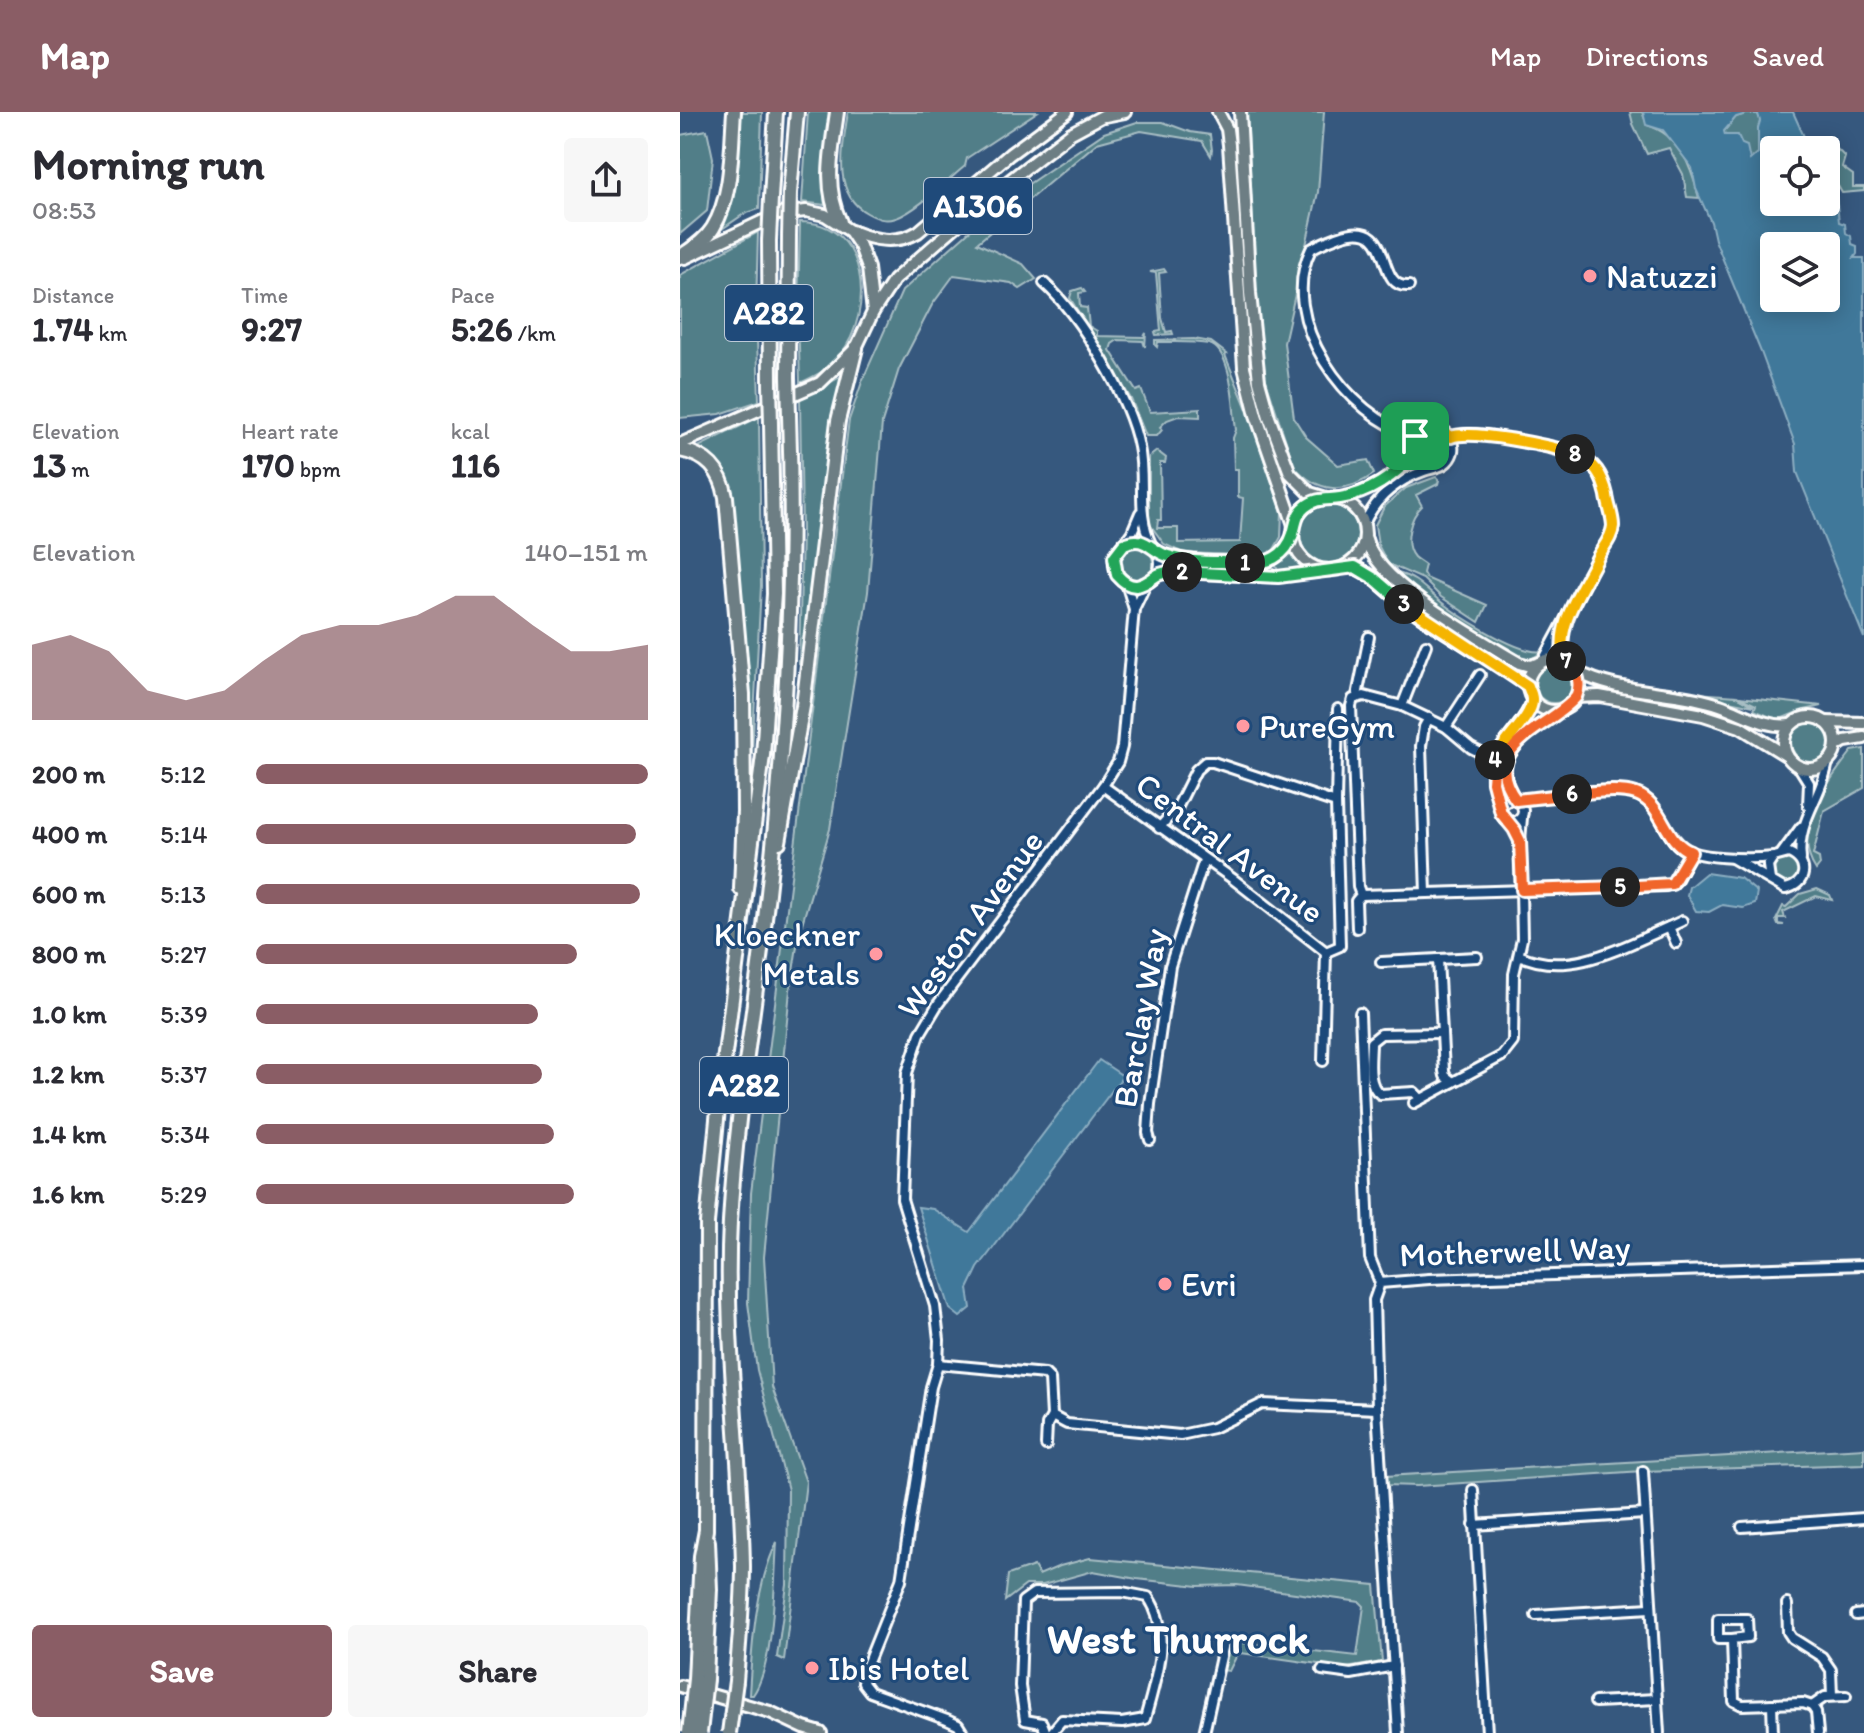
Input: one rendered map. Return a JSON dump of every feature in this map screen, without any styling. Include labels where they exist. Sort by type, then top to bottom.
[{"type":"highway","points":[[680,259],[712,230],[719,215],[726,193],[734,112]]},
{"type":"highway","name":"A282","points":[[700,1733],[701,1556],[706,1530],[707,1223],[711,1169],[762,770],[771,659],[774,570],[769,241],[776,112]]},
{"type":"highway","name":"A282","points":[[729,1733],[736,1681],[743,1567],[728,1312],[730,1223],[741,1102],[768,890],[789,648],[792,500],[788,377],[789,236],[797,112]]},
{"type":"highway","points":[[837,112],[829,177],[832,204],[845,226]]},
{"type":"highway","points":[[768,890],[794,766],[838,421],[856,348]]},
{"type":"highway","points":[[680,450],[700,456],[713,466],[722,480],[726,497],[743,694],[745,773],[741,927]]},
{"type":"highway","name":"A282","points":[[689,1733],[701,1679]]},
{"type":"main road","name":"A1306","points":[[845,226],[881,240],[907,238],[1032,136],[1067,112]]},
{"type":"main road","name":"A1306","points":[[873,312],[894,280],[951,230],[1049,149],[1110,112]]},
{"type":"main road","points":[[1099,118],[1125,112]]},
{"type":"main road","points":[[1208,112],[1219,123],[1229,145]]},
{"type":"main road","points":[[1218,112],[1227,129],[1229,145],[1244,367],[1297,551],[1317,568],[1355,567],[1375,579],[1417,614],[1528,686]]},
{"type":"main road","points":[[1240,112],[1248,265],[1259,381],[1290,473],[1310,493],[1354,508],[1364,524],[1371,555],[1381,567],[1418,598],[1519,663],[1530,666],[1555,659],[1606,684],[1715,703],[1773,726],[1790,725],[1808,717],[1825,722],[1864,723]]},
{"type":"main road","points":[[680,259],[778,214],[813,212],[845,226],[860,246],[868,268],[873,312],[856,348],[820,383],[680,444]]},
{"type":"main road","points":[[1293,530],[1306,506],[1332,498]]},
{"type":"main road","points":[[1346,566],[1359,554],[1365,537]]},
{"type":"main road","points":[[1541,662],[1530,674],[1528,686],[1533,699],[1551,710],[1565,708],[1576,697],[1579,682],[1576,671]]},
{"type":"main road","points":[[1576,697],[1599,696],[1703,715],[1740,727],[1799,767],[1815,769],[1828,761],[1836,746],[1834,733],[1825,722]]},
{"type":"main road","points":[[1787,756],[1783,740],[1790,725]]},
{"type":"main road","points":[[1836,746],[1864,738]]},
{"type":"main road","points":[[680,1686],[770,1712],[805,1731],[821,1733]]},
{"type":"street","points":[[1409,286],[1394,282],[1376,242],[1359,231],[1311,249],[1302,288],[1302,306],[1313,343],[1344,386],[1390,426],[1415,436]]},
{"type":"street","points":[[1044,283],[1070,308],[1129,411],[1140,448],[1141,508],[1146,534],[1158,552],[1182,560],[1262,564],[1278,556],[1293,530]]},
{"type":"street","points":[[1364,524],[1370,510],[1387,490],[1449,460],[1453,451],[1451,437],[1443,429],[1430,426],[1415,436],[1412,445],[1419,463],[1432,468]]},
{"type":"street","points":[[1451,437],[1460,433],[1559,448],[1590,462],[1603,478],[1613,527],[1606,546],[1598,555],[1541,662]]},
{"type":"street","points":[[1332,498],[1371,488],[1405,464],[1413,454]]},
{"type":"street","points":[[1141,508],[1132,532],[1116,553],[1114,563],[1117,575],[1126,583],[1136,586],[1146,584],[1157,575],[1174,572],[1278,577],[1329,570]]},
{"type":"street","points":[[1124,544],[1139,540],[1151,544]]},
{"type":"street","points":[[1157,575],[1160,563],[1158,552]]},
{"type":"street","name":"Weston Avenue","points":[[1126,583],[1134,609]]},
{"type":"street","name":"Weston Avenue","points":[[963,1733],[958,1725],[947,1720],[870,1692],[863,1683],[865,1670],[901,1580],[931,1387],[938,1364],[935,1306],[902,1199],[904,1109],[910,1059],[920,1034],[938,1004],[1118,762],[1122,747],[1134,609],[1146,584]]},
{"type":"street","points":[[1565,620],[1561,650],[1566,662]]},
{"type":"street","points":[[1361,895],[1358,885],[1351,706],[1357,696],[1369,637]]},
{"type":"street","points":[[1402,706],[1426,645]]},
{"type":"street","points":[[1446,727],[1480,675]]},
{"type":"street","points":[[1357,696],[1384,700],[1429,718],[1446,727],[1471,748],[1495,760]]},
{"type":"street","points":[[1520,841],[1501,810],[1493,782],[1495,760],[1498,751],[1526,716],[1533,699]]},
{"type":"street","points":[[1442,1033],[1381,1034],[1371,1042],[1372,1084],[1375,1090],[1380,1094],[1414,1092],[1418,1101],[1502,1056],[1511,1046],[1514,1035],[1514,974],[1522,939],[1520,841],[1523,814],[1522,804],[1506,783],[1506,764],[1510,752],[1530,731],[1565,708]]},
{"type":"street","points":[[1323,1061],[1326,952],[1340,946],[1336,803],[1338,709]]},
{"type":"street","points":[[1426,893],[1421,746],[1429,718]]},
{"type":"street","points":[[1770,880],[1768,866],[1791,843],[1807,815],[1827,772],[1828,761]]},
{"type":"street","points":[[1159,828],[1177,808],[1196,770],[1205,762],[1336,803]]},
{"type":"street","points":[[1727,856],[1782,889],[1794,887],[1804,874],[1799,846],[1807,815],[1809,783],[1799,767]]},
{"type":"street","name":"Central Avenue","points":[[1103,786],[1326,952]]},
{"type":"street","points":[[1501,810],[1504,803],[1516,800],[1606,793],[1636,794],[1650,802],[1674,842],[1691,852],[1727,856],[1795,855],[1801,860]]},
{"type":"street","points":[[1506,821],[1516,822],[1550,796]]},
{"type":"street","points":[[1357,928],[1356,901],[1361,895],[1666,886],[1676,881],[1691,852]]},
{"type":"street","name":"Barclay Way","points":[[1150,1140],[1150,1104],[1167,982],[1187,905],[1204,860]]},
{"type":"street","points":[[1519,955],[1542,963],[1585,961],[1682,921]]},
{"type":"street","points":[[1669,927],[1676,943]]},
{"type":"street","points":[[1381,962],[1477,957]]},
{"type":"street","points":[[1438,959],[1445,1076],[1453,1082]]},
{"type":"street","points":[[1360,1013],[1370,1258],[1380,1283]]},
{"type":"street","name":"Motherwell Way","points":[[1398,1733],[1377,1409],[1374,1300],[1380,1283],[1864,1265]]},
{"type":"street","points":[[938,1364],[1045,1374],[1050,1379],[1052,1416],[1047,1425],[1046,1445]]},
{"type":"street","points":[[1052,1416],[1067,1424],[1180,1435],[1213,1428],[1262,1404],[1377,1409]]},
{"type":"street","points":[[1643,1471],[1659,1733]]},
{"type":"street","points":[[1473,1490],[1487,1733]]},
{"type":"street","points":[[1474,1525],[1645,1514]]},
{"type":"street","points":[[1742,1527],[1864,1518]]},
{"type":"street","points":[[1122,1592],[1148,1597],[1156,1609],[1162,1634],[1145,1719],[1122,1723],[1062,1720],[1048,1733],[1042,1723],[1025,1720],[1020,1686],[1023,1601],[1034,1593],[1122,1592]]},
{"type":"street","points":[[1787,1604],[1788,1632],[1792,1638],[1822,1657],[1831,1670],[1832,1696]]},
{"type":"street","points":[[1536,1615],[1650,1608]]},
{"type":"street","points":[[1732,1639],[1734,1701],[1742,1705],[1803,1703],[1812,1706],[1816,1712],[1818,1733]]},
{"type":"street","points":[[1204,1733],[1224,1643]]},
{"type":"street","points":[[1322,1670],[1351,1674],[1394,1666]]},
{"type":"street","points":[[1812,1706],[1820,1699],[1846,1696]]},
{"type":"street","points":[[1595,1702],[1657,1699]]},
{"type":"street","points":[[1772,1704],[1773,1733]]},
{"type":"green space","points":[[738,112],[762,112],[759,209],[744,214],[719,231]]},
{"type":"green space","points":[[808,112],[829,112],[822,175],[825,205],[802,202]]},
{"type":"green space","points":[[848,112],[1037,112],[967,158],[965,166],[922,203],[904,215],[888,220],[867,213],[848,194],[842,154]]},
{"type":"green space","points":[[1247,112],[1324,112],[1318,192],[1284,343],[1294,418],[1306,437],[1338,465],[1368,460],[1374,474],[1343,488],[1313,482],[1294,466],[1266,380],[1259,342]]},
{"type":"green space","points":[[1630,112],[1642,112],[1647,125],[1676,144],[1688,163],[1699,198],[1687,197],[1683,174],[1669,148],[1647,154]]},
{"type":"green space","points":[[1758,114],[1761,121],[1758,153],[1750,160],[1738,140],[1724,135],[1736,117]]},
{"type":"green space","points":[[1137,122],[1163,122],[1190,132],[1210,135],[1211,156],[1202,141],[1141,131],[1097,143],[977,243],[1023,264],[1036,279],[1020,289],[1011,283],[954,275],[932,305],[899,369],[882,423],[868,592],[830,829],[799,934],[790,990],[764,1257],[772,1387],[806,1482],[784,1660],[777,1657],[787,1585],[788,1490],[757,1370],[748,1303],[751,1193],[849,420],[863,379],[902,291],[1002,202],[1104,133]]},
{"type":"green space","points":[[707,130],[713,158],[707,211],[680,234],[680,135]]},
{"type":"green space","points":[[1840,152],[1845,157],[1842,167],[1853,175],[1853,187],[1864,187],[1864,191],[1842,193]]},
{"type":"green space","points":[[800,222],[823,226],[840,237],[852,253],[859,272],[861,294],[851,337],[840,355],[817,375],[800,383],[798,311]]},
{"type":"green space","points":[[758,232],[756,308],[759,401],[720,414],[680,418],[680,275]]},
{"type":"green space","points":[[1164,269],[1166,272],[1159,273],[1162,318],[1166,332],[1172,331],[1173,334],[1156,335],[1155,332],[1161,331],[1156,273],[1150,272]]},
{"type":"green space","points":[[1082,288],[1085,292],[1079,293],[1080,307],[1087,308],[1089,326],[1097,331],[1097,336],[1144,337],[1146,333],[1145,347],[1143,341],[1118,340],[1110,350],[1136,391],[1141,389],[1150,412],[1200,409],[1200,417],[1178,416],[1167,420],[1157,436],[1146,436],[1131,399],[1070,298],[1072,291]]},
{"type":"green space","points":[[1155,340],[1211,342],[1227,354],[1282,512],[1281,537],[1273,551],[1265,556],[1183,553],[1164,544],[1149,523],[1149,457],[1157,451],[1166,458],[1165,463],[1160,463],[1161,520],[1158,520],[1157,528],[1178,528],[1178,543],[1240,542],[1243,498],[1238,497],[1238,469],[1234,469],[1233,438],[1236,430],[1230,382],[1223,357],[1209,344],[1158,342],[1157,347],[1155,345]]},
{"type":"green space","points":[[844,375],[802,665],[799,664],[802,531],[800,398]]},
{"type":"green space","points":[[759,417],[761,586],[752,754],[748,754],[741,615],[730,488],[718,464],[698,447]]},
{"type":"green space","points":[[1433,434],[1443,438],[1447,448],[1443,458],[1433,462],[1423,458],[1419,448],[1423,438]]},
{"type":"green space","points":[[1436,477],[1438,484],[1416,495],[1422,506],[1409,530],[1410,551],[1425,565],[1423,573],[1426,578],[1487,605],[1479,622],[1441,597],[1423,579],[1388,564],[1378,545],[1375,525],[1384,507],[1406,488]]},
{"type":"green space","points":[[1329,505],[1350,513],[1358,534],[1350,555],[1329,563],[1308,555],[1300,534],[1308,513]]},
{"type":"green space","points":[[1137,547],[1148,552],[1153,563],[1148,574],[1137,579],[1126,574],[1121,563],[1126,552]]},
{"type":"green space","points":[[1289,550],[1303,568],[1279,573],[1275,564]]},
{"type":"green space","points":[[1183,564],[1259,568],[1272,565],[1275,572],[1183,567]]},
{"type":"green space","points":[[1398,573],[1418,582],[1443,603],[1504,641],[1533,651],[1544,651],[1531,659],[1513,655],[1452,617],[1396,575]]},
{"type":"green space","points":[[1554,665],[1567,671],[1573,684],[1567,697],[1554,703],[1541,697],[1535,684],[1541,671]]},
{"type":"green space","points":[[1683,692],[1737,696],[1754,706]]},
{"type":"green space","points":[[1739,697],[1822,706],[1778,720],[1754,710],[1756,705]]},
{"type":"green space","points":[[1811,722],[1825,728],[1831,742],[1825,756],[1811,762],[1797,756],[1791,742],[1797,728]]},
{"type":"green space","points":[[1864,749],[1864,788],[1824,811],[1813,855],[1819,858],[1820,865],[1816,870],[1807,840],[1815,808],[1852,751]]},
{"type":"green space","points":[[1787,858],[1796,862],[1800,871],[1796,880],[1787,884],[1778,880],[1774,871],[1778,862]]},
{"type":"green space","points":[[1817,889],[1830,895],[1832,900],[1816,896],[1783,912],[1785,918],[1778,918],[1778,924],[1784,925],[1778,925],[1776,920],[1783,906],[1786,907],[1800,894]]},
{"type":"green space","points":[[1864,1448],[1864,1464],[1643,1471],[1417,1486],[1386,1485],[1386,1476]]},
{"type":"green space","points":[[777,1542],[766,1663],[753,1695],[749,1695],[759,1597]]},
{"type":"green space","points":[[1090,1558],[1375,1585],[1382,1662],[1346,1668],[1241,1653],[1229,1671],[1221,1670],[1227,1644],[1235,1642],[1357,1656],[1364,1606],[1360,1602],[1237,1585],[1198,1586],[1137,1579],[1093,1571],[1043,1585],[1026,1585],[1005,1601],[1008,1575],[1034,1566],[1039,1575]]},
{"type":"water","points":[[1643,112],[1793,112],[1804,136],[1760,136],[1760,216],[1838,216],[1839,222],[1845,224],[1846,233],[1851,236],[1852,244],[1857,246],[1854,258],[1864,258],[1864,638],[1797,472],[1795,444],[1715,240],[1711,222],[1696,189],[1692,168],[1663,130],[1646,125]],"holes":[[[1758,114],[1758,153],[1750,160],[1747,146],[1742,144],[1738,135],[1725,135],[1724,131],[1736,117]]]},
{"type":"water","points":[[1706,873],[1740,878],[1757,892],[1755,904],[1743,908],[1722,905],[1709,912],[1696,911],[1687,895],[1689,887]]},
{"type":"water","points":[[1099,1060],[1123,1076],[978,1268],[968,1289],[971,1308],[960,1317],[950,1309],[918,1207],[933,1209],[969,1232]]},
{"type":"place","name":"Natuzzi","points":[[1590,276]]},
{"type":"place","name":"PureGym","points":[[1243,726]]},
{"type":"place","name":"Kloeckner Metals","points":[[876,954]]},
{"type":"place","name":"Evri","points":[[1165,1284]]},
{"type":"place","name":"Ibis Hotel","points":[[812,1668]]},
{"type":"district","name":"West Thurrock","points":[[1178,1638]]},
{"type":"route","points":[[1430,426],[1443,429],[1451,437],[1460,433],[1559,448],[1590,462],[1603,478],[1613,527],[1606,546],[1598,555],[1565,620],[1561,645],[1566,662],[1576,671],[1579,690],[1568,706],[1530,731],[1510,752],[1506,764],[1506,783],[1516,800],[1563,794],[1628,792],[1644,798],[1657,811],[1674,842],[1691,852],[1672,884],[1522,890],[1520,841],[1502,816],[1492,774],[1498,751],[1529,709],[1533,699],[1528,686],[1417,614],[1375,579],[1355,567],[1278,577],[1174,572],[1157,575],[1150,583],[1141,586],[1126,583],[1114,569],[1118,549],[1132,540],[1145,541],[1158,552],[1182,560],[1254,564],[1272,561],[1293,536],[1294,525],[1306,506],[1316,500],[1337,499],[1371,488],[1405,464],[1413,454],[1415,436],[1430,426]]}]
